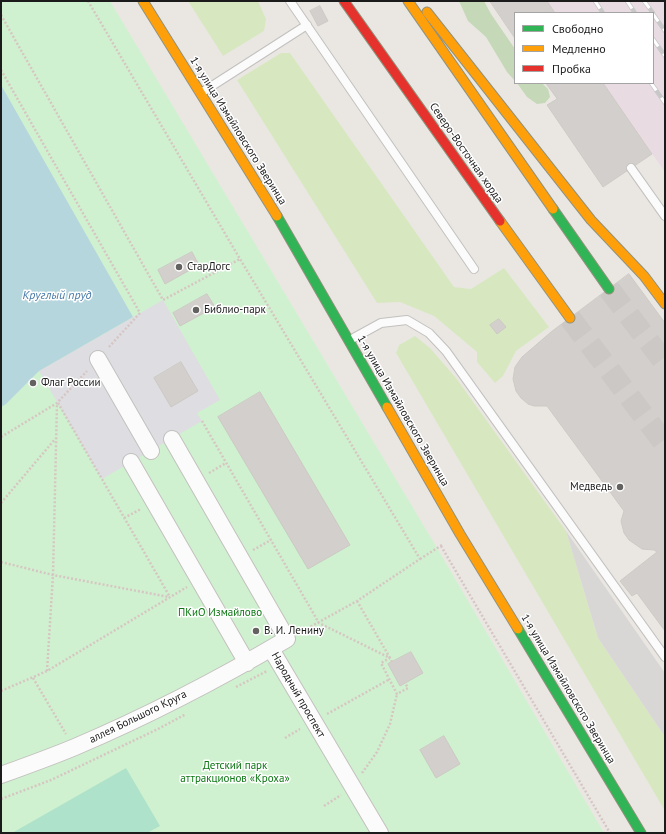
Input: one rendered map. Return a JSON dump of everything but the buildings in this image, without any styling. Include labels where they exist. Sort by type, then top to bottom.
[{"type":"main road","name":"1-я улица Измайловского Зверинца","points":[[143,1],[276,215],[460,534],[641,833]]},
{"type":"main road","name":"Северо-Восточная хорда","points":[[344,1],[525,257],[570,318]]},
{"type":"main road","points":[[408,1],[609,289]]},
{"type":"main road","points":[[418,1],[591,220],[657,289],[665,304]]},
{"type":"street","points":[[98,359],[151,451]]},
{"type":"street","name":"Народный проспект","points":[[172,439],[288,639],[271,649],[380,833]]},
{"type":"street","points":[[131,462],[247,663]]},
{"type":"street","name":"аллея Большого Круга","points":[[1,775],[74,747],[120,727],[247,663],[271,649]]},
{"type":"lane","points":[[290,1],[474,269]]},
{"type":"lane","points":[[200,93],[307,25]]},
{"type":"lane","points":[[631,168],[665,216]]},
{"type":"lane","points":[[349,340],[381,323],[407,320],[429,334],[446,351],[665,656]]},
{"type":"path","points":[[88,1],[420,559]]},
{"type":"path","points":[[1,14],[163,300],[240,258]]},
{"type":"path","points":[[1,70],[140,313]]},
{"type":"path","points":[[1,437],[57,402]]},
{"type":"path","points":[[47,671],[53,575],[57,402]]},
{"type":"path","points":[[57,402],[170,597]]},
{"type":"path","points":[[202,421],[319,623],[390,658]]},
{"type":"path","points":[[1,504],[56,438]]},
{"type":"path","points":[[196,480],[226,463]]},
{"type":"path","points":[[240,557],[271,540]]},
{"type":"path","points":[[441,546],[610,833]]},
{"type":"path","points":[[288,639],[357,601],[437,548]]},
{"type":"path","points":[[1,562],[53,575],[170,597]]},
{"type":"path","points":[[1,691],[47,671],[170,597]]},
{"type":"path","points":[[357,601],[392,662]]},
{"type":"path","points":[[352,786],[377,752],[390,724],[397,694],[381,663],[390,658]]},
{"type":"path","points":[[33,678],[74,747]]},
{"type":"path","points":[[325,715],[390,679]]},
{"type":"path","points":[[397,694],[408,688],[405,683]]},
{"type":"path","points":[[285,738],[304,727]]},
{"type":"shaded area","points":[[547,1],[665,1],[665,172],[604,84],[654,84],[654,12],[554,12]]},
{"type":"shaded area","points":[[163,300],[220,400],[197,413],[202,421],[102,479],[39,371]]},
{"type":"shaded area","points":[[566,531],[665,673],[665,737],[598,638]]},
{"type":"green space","name":"ПКиО Измайлово","points":[[1,1],[110,1],[437,548],[604,833],[1,833]]},
{"type":"green space","points":[[188,1],[258,1],[266,19],[264,31],[223,56]]},
{"type":"green space","points":[[459,1],[484,1],[514,48],[514,80],[507,72],[486,37],[468,21]]},
{"type":"green space","points":[[281,53],[290,53],[454,287],[471,289],[504,268],[549,327],[516,351],[503,376],[495,383],[477,362],[477,352],[434,316],[400,302],[377,303],[237,80]]},
{"type":"green space","points":[[518,84],[543,84],[548,89],[550,97],[545,103],[537,104],[527,97]]},
{"type":"green space","points":[[415,336],[430,348],[456,378],[566,531],[598,638],[665,737],[665,811],[396,353],[399,345]]},
{"type":"green space","points":[[126,768],[160,826],[147,833],[12,833]]},
{"type":"water","name":"Круглый пруд","points":[[1,85],[133,317],[39,371],[6,404],[1,407]]},
{"type":"tunnel","points":[[609,289],[665,363]]},
{"type":"tunnel","points":[[570,318],[665,444]]},
{"type":"railway","points":[[595,1],[602,12]]},
{"type":"railway","points":[[627,1],[634,12]]},
{"type":"railway","points":[[644,1],[652,12]]},
{"type":"railway","points":[[654,15],[665,31]]},
{"type":"railway","points":[[654,40],[665,56]]},
{"type":"railway","points":[[652,84],[665,103]]},
{"type":"traffic: fast","points":[[553,209],[609,289]]},
{"type":"traffic: fast","points":[[277,216],[387,407]]},
{"type":"traffic: fast","points":[[518,629],[641,833]]},
{"type":"traffic: slow","points":[[143,1],[277,216]]},
{"type":"traffic: slow","points":[[408,1],[553,209]]},
{"type":"traffic: slow","points":[[427,12],[591,220],[644,276],[665,304]]},
{"type":"traffic: slow","points":[[500,221],[570,318]]},
{"type":"traffic: slow","points":[[387,407],[460,534],[518,629]]},
{"type":"traffic: jam","points":[[344,1],[500,221]]},
{"type":"place","name":"СтарДогс","points":[[179,267]]},
{"type":"place","name":"Библио-парк","points":[[196,310]]},
{"type":"place","name":"Флаг России","points":[[33,383]]},
{"type":"place","name":"Медведь","points":[[620,487]]},
{"type":"place","name":"В. И. Ленину","points":[[256,631]]},
{"type":"park label","name":"Детский парк аттракционов «Кроха»","points":[[235,772]]}]
